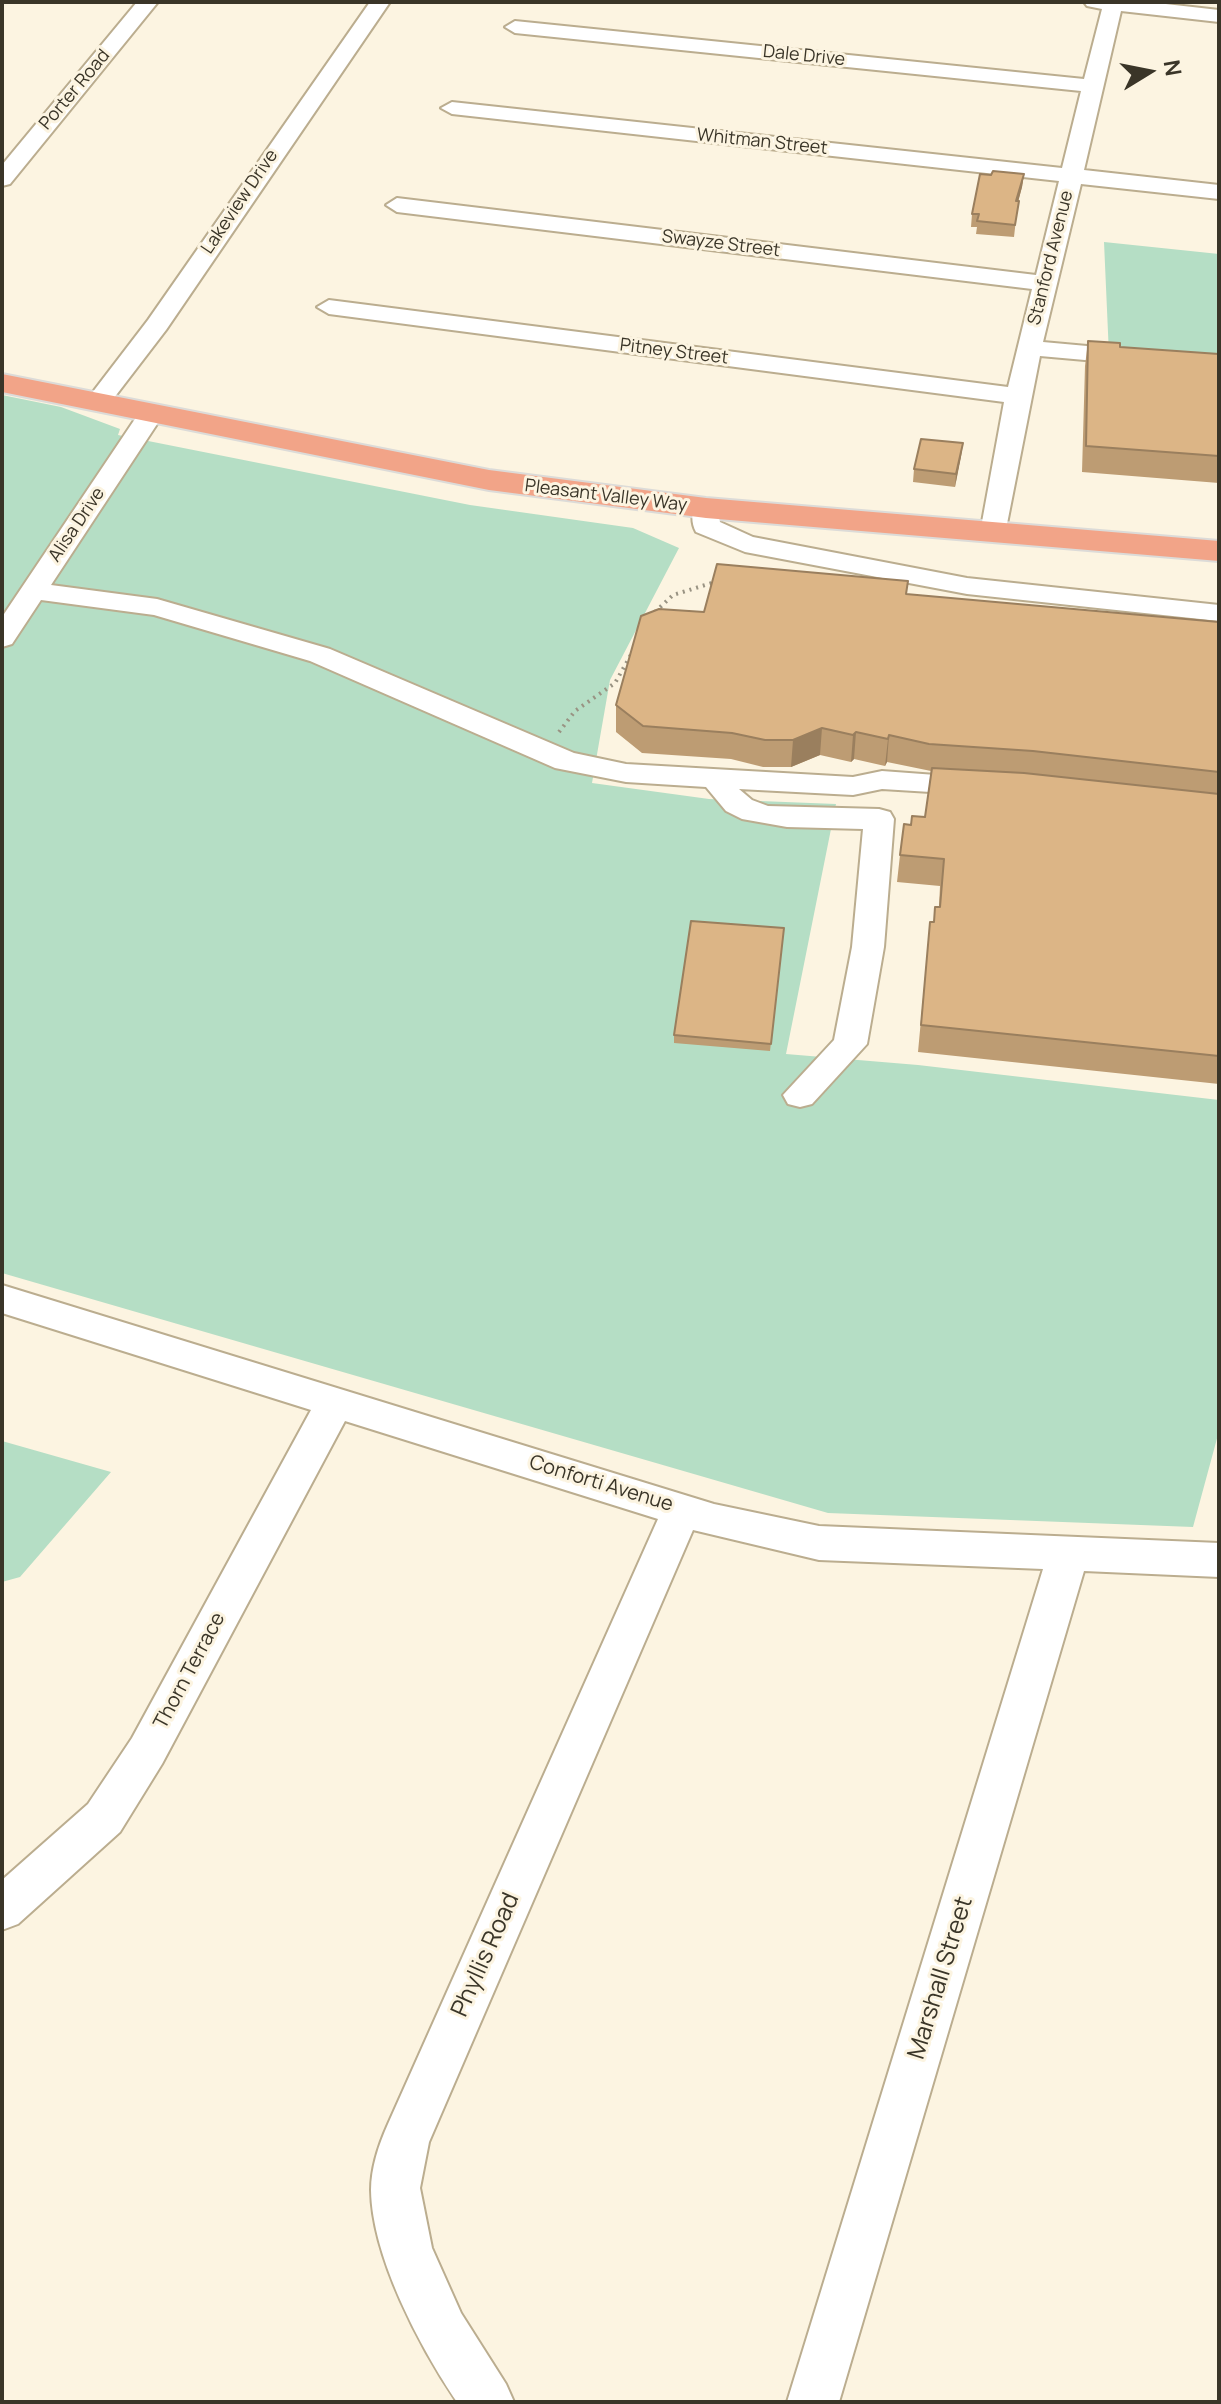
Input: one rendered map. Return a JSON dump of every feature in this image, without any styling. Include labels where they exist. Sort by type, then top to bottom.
[{"type":"main road","name":"Pleasant Valley Way","points":[[2,383],[489,480],[706,508],[1219,551]]},
{"type":"street","name":"Porter Road","points":[[2,179],[148,2]]},
{"type":"street","name":"Lakeview Drive","points":[[98,402],[157,325],[380,2]]},
{"type":"street","points":[[1103,3],[1219,16]]},
{"type":"street","name":"Stanford Avenue","points":[[994,533],[1018,396],[1093,86],[1103,3]]},
{"type":"street","name":"Dale Drive","points":[[515,27],[1093,86]]},
{"type":"street","name":"Whitman Street","points":[[452,108],[1219,192]]},
{"type":"street","name":"Swayze Street","points":[[397,205],[1045,283]]},
{"type":"street","name":"Pitney Street","points":[[329,307],[1018,396]]},
{"type":"street","points":[[1030,348],[1219,365]]},
{"type":"street","name":"Alisa Drive","points":[[2,638],[152,412]]},
{"type":"street","points":[[706,508],[706,526],[745,544],[967,586],[1219,613]]},
{"type":"street","points":[[33,591],[157,607],[320,655],[566,761],[626,773],[853,786],[882,780],[1014,789]]},
{"type":"street","points":[[715,778],[737,805],[750,812],[832,819],[879,819]]},
{"type":"street","points":[[800,1095],[850,1044],[868,947],[882,780]]},
{"type":"street","name":"Conforti Avenue","points":[[2,1299],[682,1509],[819,1543],[1219,1560]]},
{"type":"street","name":"Thorn Terrace","points":[[2,1909],[104,1818],[147,1751],[336,1401]]},
{"type":"street","name":"Phyllis Road","points":[[488,2402],[444,2329],[407,2249],[395,2193],[405,2141],[682,1509]]},
{"type":"street","name":"Marshall Street","points":[[813,2402],[1068,1555]]},
{"type":"path","points":[[652,617],[659,604],[676,594],[721,581]]},
{"type":"path","points":[[544,752],[575,711],[615,683],[637,643]]},
{"type":"green space","points":[[1104,242],[1219,254],[1219,371],[1109,355]]},
{"type":"green space","points":[[2,395],[61,407],[120,429],[118,435],[470,505],[633,528],[679,548],[610,680],[592,783],[709,799],[836,804],[786,1054],[918,1065],[1219,1100],[1219,1431],[1193,1527],[828,1513],[2,1273]]},
{"type":"green space","points":[[2,1441],[111,1472],[20,1577],[2,1582]]},
{"type":"building","points":[[993,171],[1024,174],[1016,201],[1019,201],[1015,225],[977,221],[979,214],[972,214],[980,174],[991,175]]},
{"type":"building","points":[[1088,341],[1120,343],[1120,347],[1219,354],[1219,456],[1086,446]]},
{"type":"building","points":[[921,439],[963,443],[956,474],[914,469]]},
{"type":"building","points":[[717,564],[908,581],[906,594],[1219,622],[1219,772],[1033,751],[929,744],[889,735],[888,739],[822,728],[793,740],[765,740],[732,733],[643,726],[616,705],[641,616],[659,609],[704,612]]},
{"type":"building","points":[[932,768],[1024,773],[1219,794],[1219,1056],[921,1025],[930,922],[934,922],[935,907],[940,907],[944,859],[900,855],[904,824],[911,825],[912,816],[925,817]]},
{"type":"building","points":[[691,921],[784,928],[771,1044],[674,1035]]}]
